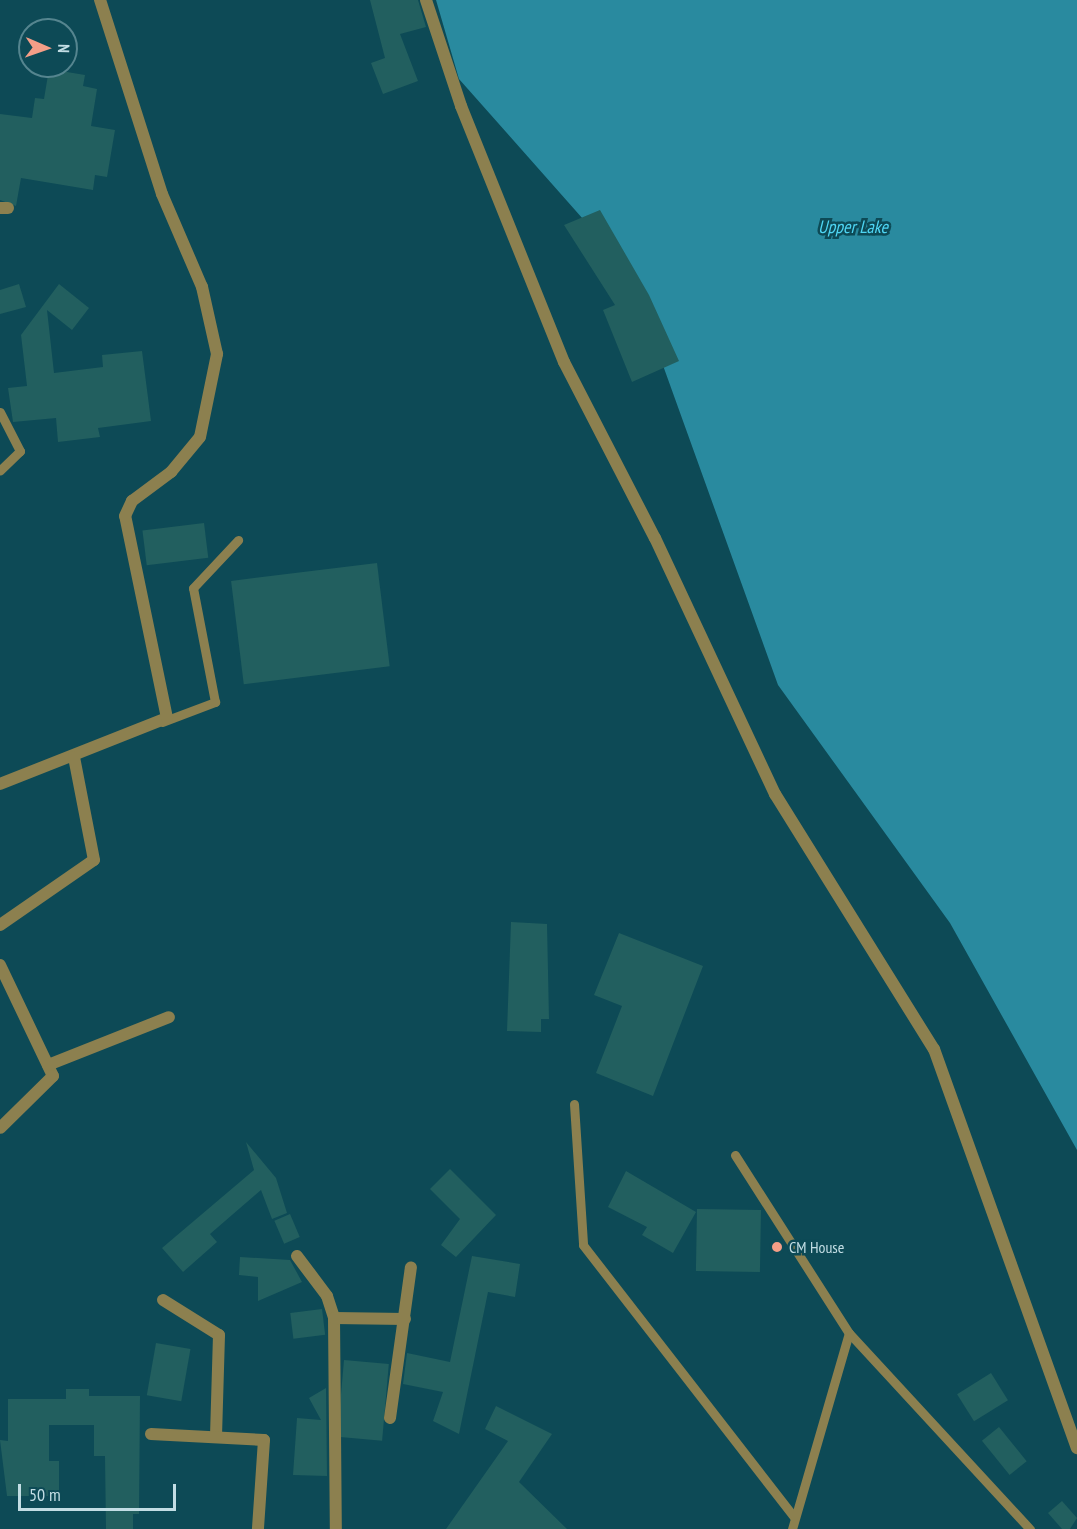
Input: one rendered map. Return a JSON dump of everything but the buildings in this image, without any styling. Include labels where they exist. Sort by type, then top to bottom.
[{"type":"street","points":[[0,784],[74,757],[167,718],[125,516],[132,501],[171,472],[200,437],[217,354],[202,287],[162,194],[100,0]]},
{"type":"street","points":[[426,0],[461,106],[564,362],[655,538],[775,794],[934,1049],[1077,1448]]},
{"type":"street","points":[[0,925],[94,860],[74,757]]},
{"type":"street","points":[[0,965],[53,1076],[0,1128]]},
{"type":"street","points":[[48,1065],[169,1017]]},
{"type":"street","points":[[297,1256],[327,1296],[333,1318],[336,1529]]},
{"type":"street","points":[[390,1418],[411,1267]]},
{"type":"street","points":[[163,1300],[219,1335],[216,1437]]},
{"type":"street","points":[[333,1318],[405,1319]]},
{"type":"street","points":[[151,1434],[264,1440],[258,1529]]},
{"type":"lane","points":[[0,412],[20,451],[0,470]]},
{"type":"lane","points":[[162,722],[215,702],[193,588],[238,540]]},
{"type":"lane","points":[[574,1104],[583,1245],[794,1517]]},
{"type":"lane","points":[[735,1155],[849,1333],[1030,1529]]},
{"type":"lane","points":[[792,1529],[849,1333]]},
{"type":"water","name":"Upper Lake","points":[[436,0],[1077,0],[1077,1150],[950,923],[778,685],[629,271],[459,79]]},
{"type":"place","name":"CM House","points":[[777,1247]]}]
